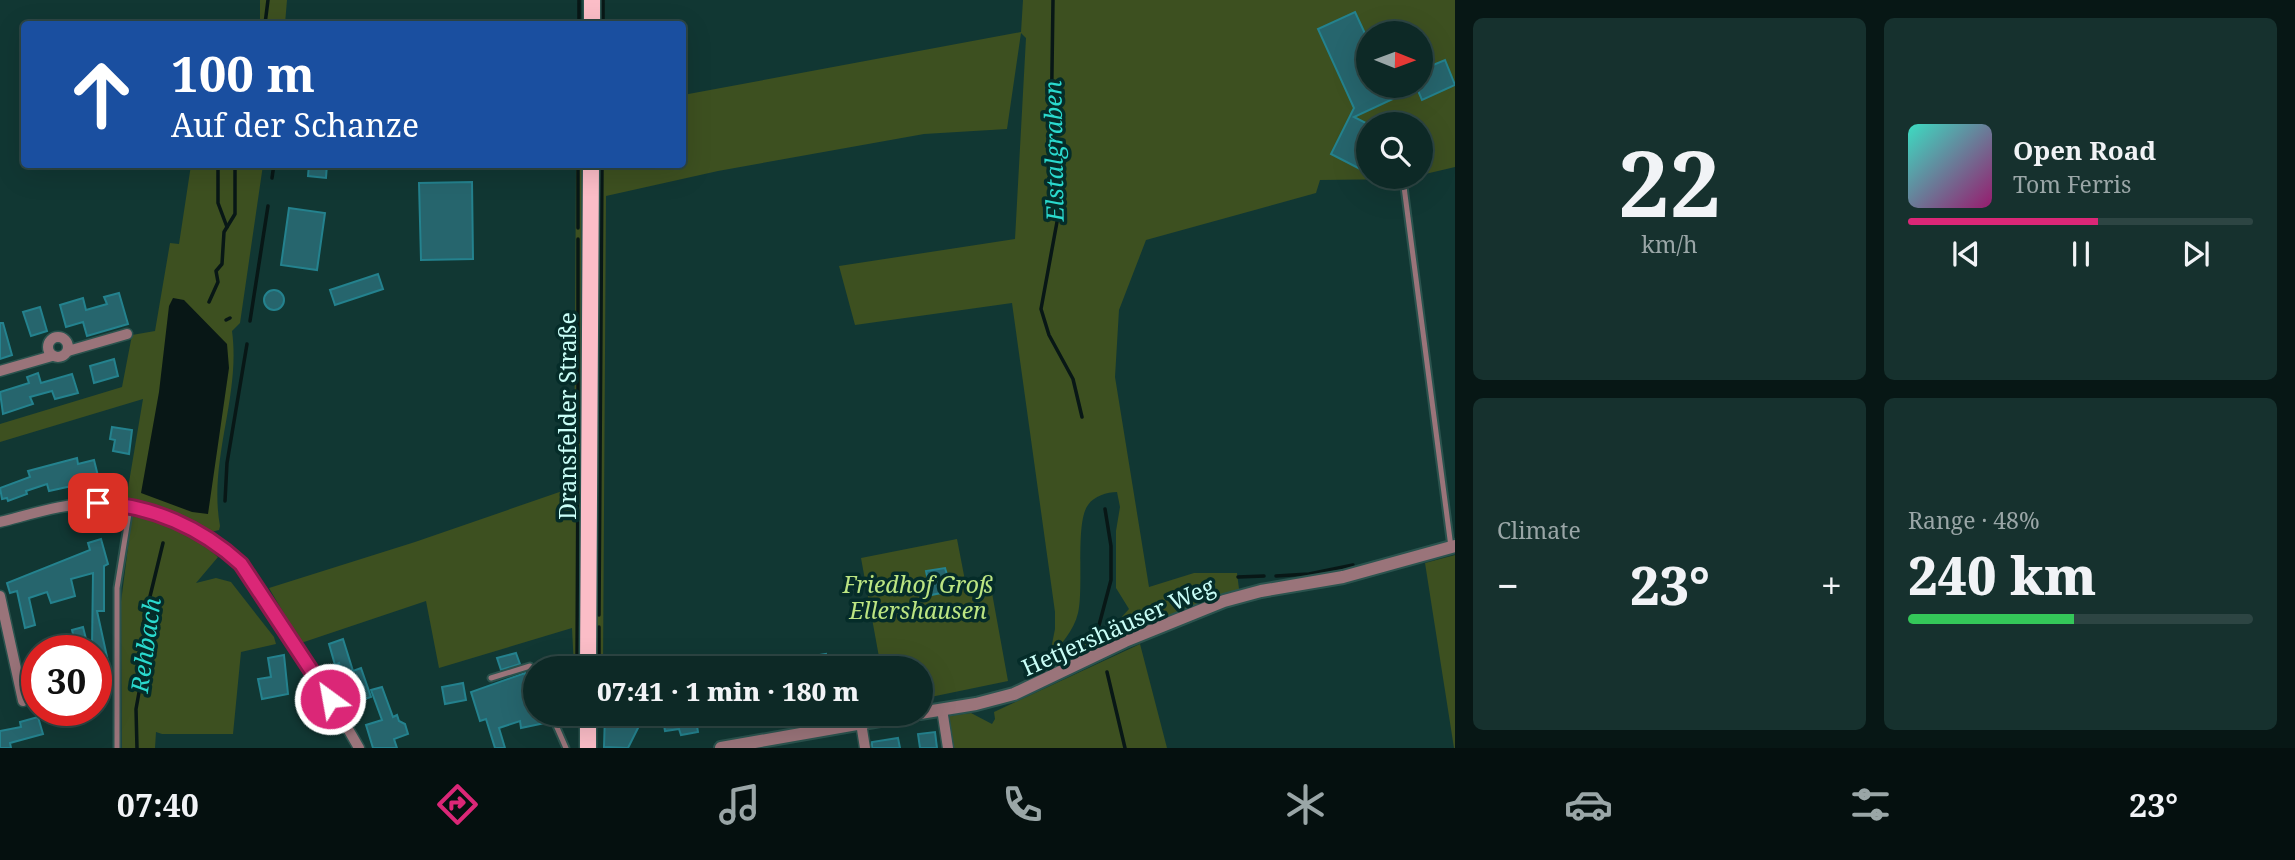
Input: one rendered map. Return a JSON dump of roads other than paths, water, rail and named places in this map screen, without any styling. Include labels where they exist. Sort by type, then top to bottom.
[{"type":"main road","points":[[592,0],[592,21]]},
{"type":"main road","name":"Dransfelder Straße","points":[[588,656],[591,168]]},
{"type":"main road","points":[[588,726],[588,748]]},
{"type":"street","points":[[0,371],[52,356],[61,358],[68,351],[127,334]]},
{"type":"street","points":[[52,356],[48,344],[55,337],[65,339],[68,351]]},
{"type":"street","points":[[0,522],[73,505],[108,503],[130,507],[179,523],[225,550],[241,564],[319,680],[359,748]]},
{"type":"street","name":"Hetjershäuser Weg","points":[[933,711],[1014,694],[1125,641],[1224,601],[1261,591],[1343,577],[1453,546]]},
{"type":"street","points":[[0,596],[3,624],[21,693]]},
{"type":"street","points":[[942,709],[948,748]]},
{"type":"street","points":[[721,748],[777,742],[848,726]]},
{"type":"street","points":[[861,726],[865,748]]},
{"type":"lane","points":[[1404,189],[1453,546]]},
{"type":"lane","points":[[117,748],[117,588],[130,507]]},
{"type":"lane","points":[[491,678],[523,668]]},
{"type":"lane","points":[[556,726],[566,748]]},
{"type":"waterway","name":"Rehbach","points":[[265,21],[268,0]]},
{"type":"waterway","points":[[579,0],[579,21]]},
{"type":"waterway","points":[[603,0],[603,21]]},
{"type":"waterway","name":"Elstalgraben","points":[[1053,0],[1051,139],[1058,177],[1059,211],[1041,309],[1049,335],[1073,379],[1082,417]]},
{"type":"waterway","points":[[218,168],[218,203],[227,227]]},
{"type":"waterway","name":"Rehbach","points":[[209,302],[218,282],[216,271],[222,264],[224,232],[235,214],[235,168]]},
{"type":"waterway","points":[[272,178],[273,168]]},
{"type":"waterway","points":[[578,168],[578,228]]},
{"type":"waterway","points":[[599,615],[602,168]]},
{"type":"waterway","points":[[250,321],[268,206]]},
{"type":"waterway","points":[[578,239],[578,443]]},
{"type":"waterway","points":[[226,320],[230,318]]},
{"type":"waterway","points":[[225,501],[227,463],[247,344]]},
{"type":"waterway","points":[[577,656],[578,453]]},
{"type":"waterway","name":"Elstalgraben","points":[[1098,629],[1111,580],[1111,546],[1105,509]]},
{"type":"waterway","name":"Rehbach","points":[[137,748],[136,709],[149,637],[144,621],[163,543]]},
{"type":"waterway","points":[[1276,576],[1309,574],[1353,565]]},
{"type":"waterway","points":[[1238,577],[1264,576]]},
{"type":"waterway","points":[[599,627],[599,656]]},
{"type":"waterway","name":"Elstalgraben","points":[[1107,672],[1125,748]]},
{"type":"park label","name":"Friedhof Groß Ellershausen","points":[[918,597]]}]
